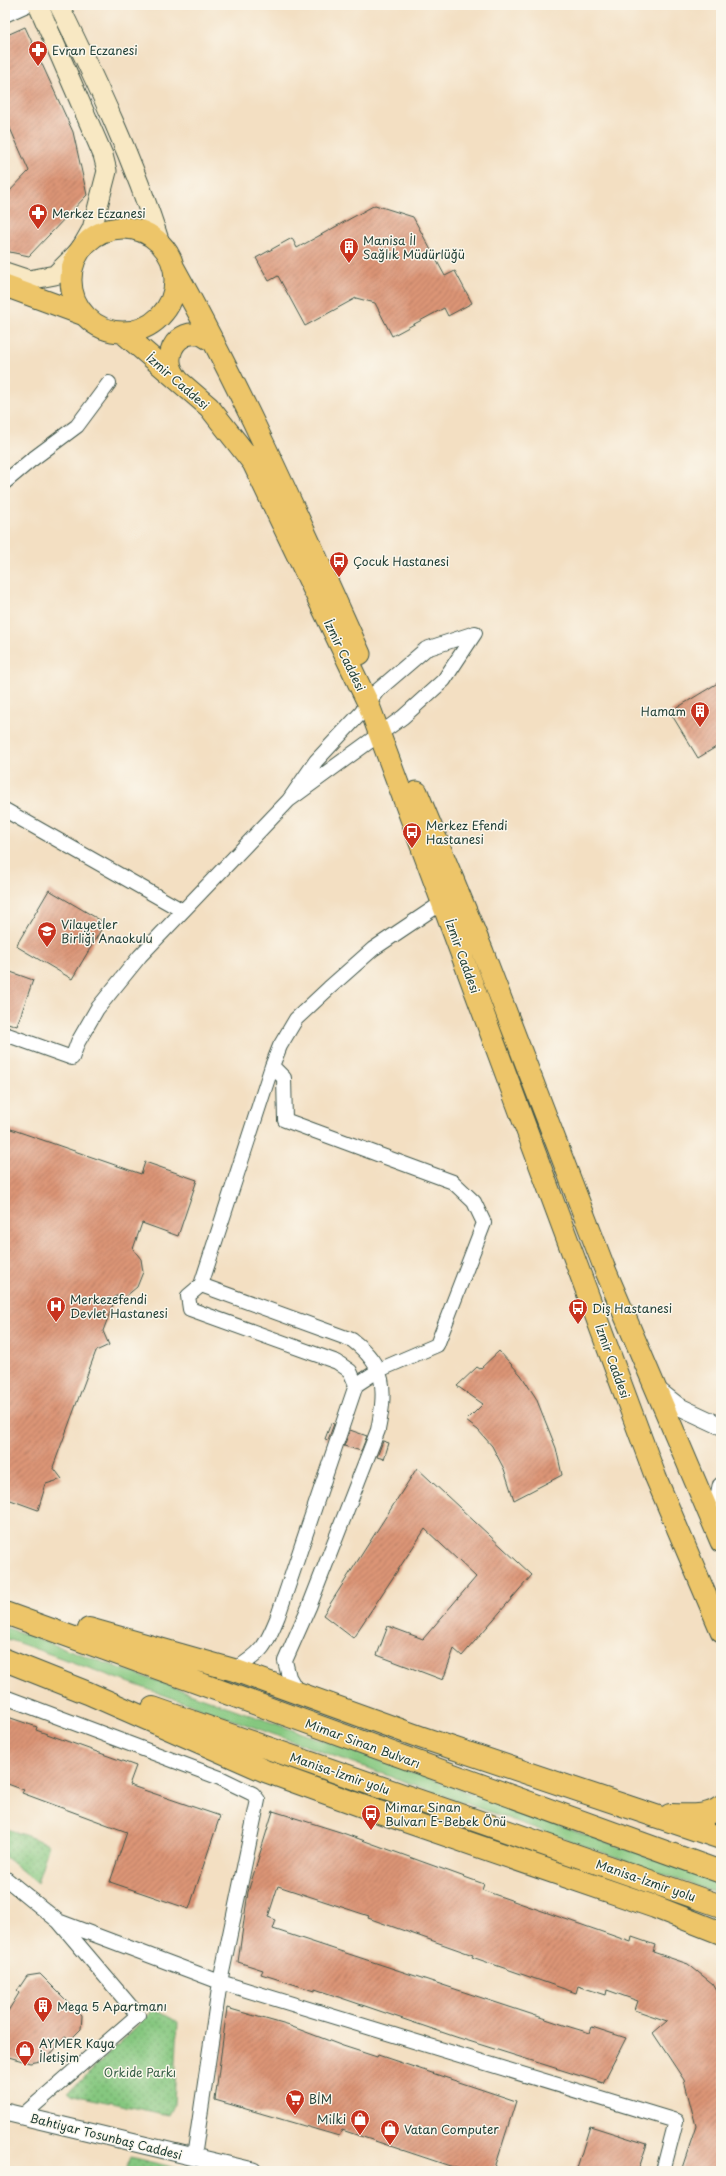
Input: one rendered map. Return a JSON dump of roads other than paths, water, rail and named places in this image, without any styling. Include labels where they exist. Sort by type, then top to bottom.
[{"type":"highway","points":[[5,1606],[234,1670],[297,1691],[420,1737],[721,1838]]},
{"type":"highway","name":"Mimar Sinan Bulvarı","points":[[5,1613],[721,1872]]},
{"type":"highway","name":"Manisa-İzmir yolu","points":[[5,1656],[721,1906]]},
{"type":"highway","points":[[5,1660],[88,1693],[265,1771],[376,1811],[655,1907],[721,1933]]},
{"type":"highway","points":[[651,1814],[698,1815],[714,1812],[721,1807]]},
{"type":"highway","points":[[655,1907],[695,1928],[721,1949]]},
{"type":"main road","points":[[38,5],[103,155],[107,171],[92,229],[80,250],[71,271],[71,287],[75,302],[84,315],[95,324],[108,330],[122,332],[138,330],[152,323],[164,312],[172,298],[175,282],[173,266],[168,254],[160,243],[147,203],[103,95],[59,5]]},
{"type":"main road","points":[[5,272],[29,280],[55,275],[99,233],[115,228],[131,228],[147,234],[160,243]]},
{"type":"main road","name":"İzmir Caddesi","points":[[173,266],[214,342],[264,441],[372,697],[451,899],[653,1386],[719,1538]]},
{"type":"main road","points":[[5,286],[84,315]]},
{"type":"main road","name":"İzmir Caddesi","points":[[122,332],[180,384],[209,407],[253,463],[372,697]]},
{"type":"main road","points":[[180,384],[172,371],[170,358],[174,344],[184,334],[198,334],[214,342]]},
{"type":"main road","name":"İzmir Caddesi","points":[[451,899],[656,1478],[721,1631]]},
{"type":"street","points":[[5,15],[27,5]]},
{"type":"street","points":[[5,482],[30,461],[77,426],[109,383]]},
{"type":"street","points":[[5,1034],[72,1058],[78,1042],[97,1009],[140,956],[289,800],[316,761],[372,697],[426,649],[475,633],[444,680],[385,730],[289,800]]},
{"type":"street","points":[[5,810],[183,911]]},
{"type":"street","points":[[356,1385],[350,1371],[338,1362],[190,1309],[188,1296],[201,1285],[272,1066],[280,1046],[296,1019],[373,949],[451,899]]},
{"type":"street","points":[[234,1670],[256,1656],[267,1643],[273,1630],[356,1385],[379,1370],[437,1345],[484,1223],[474,1202],[453,1182],[285,1120],[284,1078],[272,1066]]},
{"type":"street","points":[[201,1285],[352,1340],[368,1352],[379,1370],[384,1399],[378,1430],[309,1607],[285,1661],[289,1677],[297,1691]]},
{"type":"street","points":[[653,1386],[678,1406],[721,1426]]},
{"type":"street","points":[[719,1538],[718,1501],[721,1486]]},
{"type":"street","points":[[5,1697],[220,1778],[253,1794],[258,1800],[220,1982],[194,2157]]},
{"type":"street","points":[[5,1878],[58,1921],[138,2015],[22,2116]]},
{"type":"street","points":[[58,1921],[220,1982],[676,2121],[663,2171]]},
{"type":"street","name":"Bahtiyar Tosunbaş Caddesi","points":[[5,2112],[253,2171]]},
{"type":"place","name":"Evran Eczanesi","points":[[38,67]]},
{"type":"place","name":"Merkez Eczanesi","points":[[38,230]]},
{"type":"place","name":"Manisa İl Sağlık Müdürlüğü","points":[[349,264]]},
{"type":"place","name":"Çocuk Hastanesi","points":[[339,578]]},
{"type":"place","name":"Hamam","points":[[700,728]]},
{"type":"place","name":"Merkez Efendi Hastanesi","points":[[412,849]]},
{"type":"place","name":"Vilayetler Birliği Anaokulu","points":[[47,948]]},
{"type":"place","name":"Merkezefendi Devlet Hastanesi","points":[[56,1323]]},
{"type":"place","name":"Diş Hastanesi","points":[[578,1325]]},
{"type":"place","name":"Mimar Sinan Bulvarı E-Bebek Önü","points":[[371,1831]]},
{"type":"place","name":"Mega 5 Apartmanı","points":[[43,2023]]},
{"type":"place","name":"AYMER Kaya İletişim","points":[[25,2067]]},
{"type":"place","name":"BİM","points":[[295,2116]]},
{"type":"place","name":"Milki","points":[[360,2136]]},
{"type":"place","name":"Vatan Computer","points":[[390,2146]]},
{"type":"park label","name":"Orkide Parkı","points":[[140,2072]]}]
